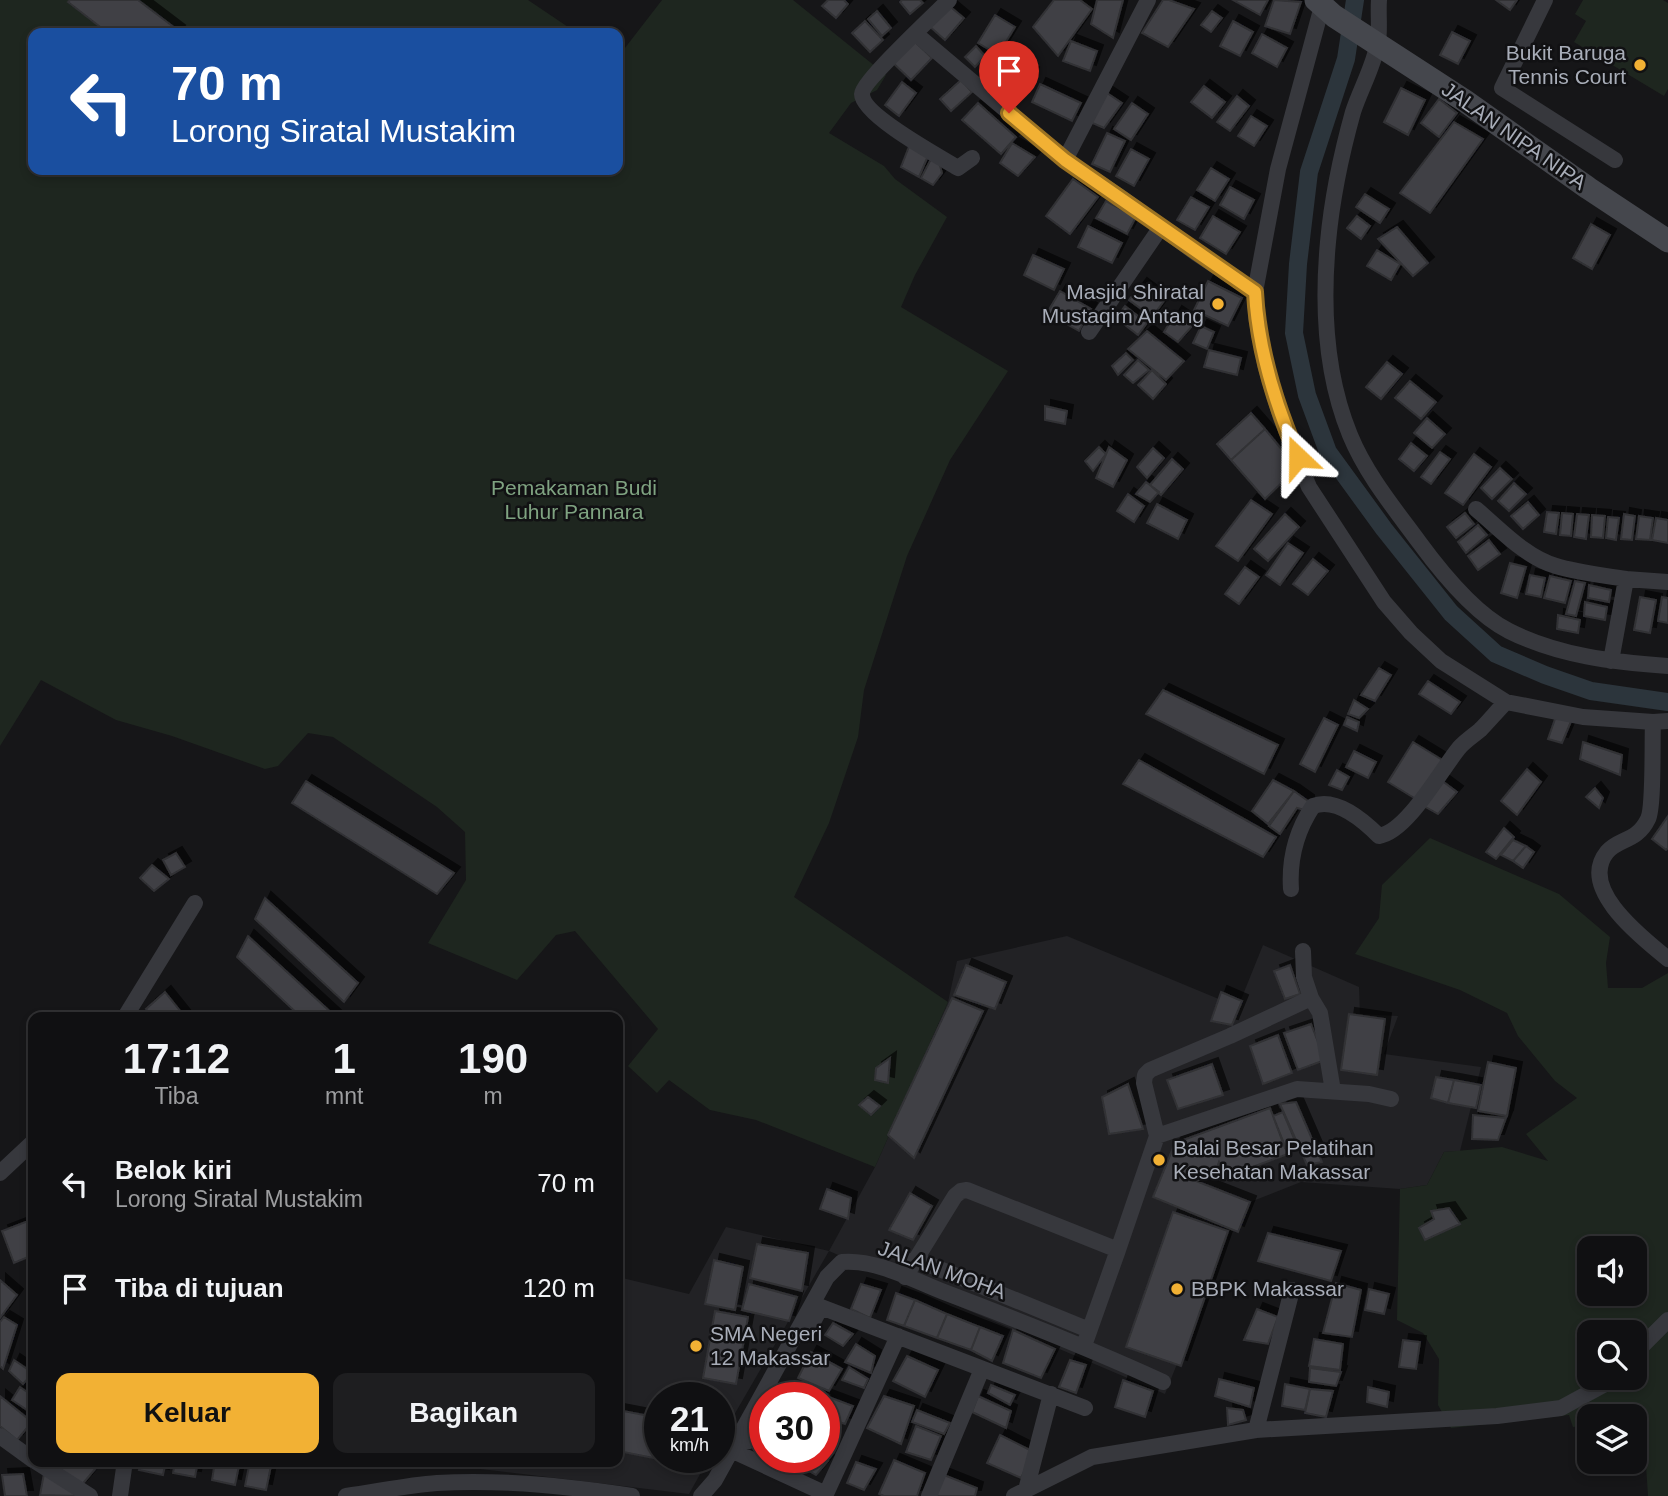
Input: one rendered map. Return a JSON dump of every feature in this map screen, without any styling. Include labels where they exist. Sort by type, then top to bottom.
[{"type":"street","points":[[949,0],[863,89],[864,102],[898,132],[958,168],[972,158]]},
{"type":"street","points":[[1065,160],[1148,0]]},
{"type":"street","points":[[1379,0],[1336,183],[1328,242],[1324,309],[1331,372],[1350,435],[1374,480],[1427,553],[1474,605],[1507,630],[1554,649],[1611,662],[1668,666]]},
{"type":"street","points":[[1545,0],[1502,88],[1615,160]]},
{"type":"street","points":[[1324,7],[1278,169],[1255,292],[1256,317],[1266,368],[1281,418],[1309,487],[1330,522],[1384,602],[1411,633],[1441,661],[1506,702],[1583,717],[1660,722],[1650,814],[1638,834],[1604,855],[1599,872],[1603,889],[1626,923],[1668,959]]},
{"type":"street","name":"JALAN NIPA NIPA","points":[[1324,7],[1668,241]]},
{"type":"street","points":[[916,34],[1065,160],[1255,292]]},
{"type":"street","points":[[1089,332],[1161,227]]},
{"type":"street","points":[[1476,509],[1528,552],[1554,566],[1626,579],[1668,582]]},
{"type":"street","points":[[1611,662],[1626,579]]},
{"type":"street","points":[[1291,889],[1292,860],[1297,839],[1313,806],[1323,802],[1342,808],[1379,836],[1386,835],[1418,805],[1464,743],[1506,702]]},
{"type":"street","points":[[128,1012],[195,903]]},
{"type":"street","points":[[1303,951],[1304,977],[1311,998],[1320,1013],[1333,1091]]},
{"type":"street","points":[[1084,1345],[1157,1136],[1144,1083],[1145,1075],[1150,1070],[1311,998]]},
{"type":"street","points":[[1157,1136],[1297,1089],[1369,1094],[1391,1100]]},
{"type":"street","points":[[0,1173],[28,1147]]},
{"type":"street","points":[[905,1277],[955,1196],[967,1190],[1118,1250]]},
{"type":"street","points":[[915,1259],[1089,1329]]},
{"type":"street","name":"JALAN MOHA","points":[[735,1443],[834,1268],[842,1262],[852,1261],[905,1277],[1084,1345],[1163,1381]]},
{"type":"street","points":[[1256,1430],[1293,1290]]},
{"type":"street","points":[[781,1382],[821,1307],[1085,1408]]},
{"type":"street","points":[[1647,1341],[1668,1320]]},
{"type":"street","points":[[735,1450],[825,1495],[898,1336]]},
{"type":"street","points":[[929,1496],[982,1369]]},
{"type":"street","points":[[1020,1493],[1092,1457],[1256,1430],[1497,1416],[1561,1408],[1594,1390]]},
{"type":"street","points":[[1020,1493],[1051,1394]]},
{"type":"street","points":[[0,1436],[28,1457]]},
{"type":"street","points":[[44,1467],[90,1496]]},
{"type":"street","points":[[120,1496],[124,1467]]},
{"type":"street","name":"JALAN MOHA","points":[[701,1496],[718,1473]]},
{"type":"street","points":[[346,1496],[435,1483],[487,1482],[531,1484],[632,1496]]},
{"type":"shaded area","name":"Balai Besar Pelatihan Kesehatan Makassar","points":[[1067,936],[1238,1007],[1263,945],[1359,987],[1360,1014],[1398,1016],[1384,1054],[1481,1067],[1460,1151],[1444,1152],[1427,1185],[1400,1189],[1301,1182],[1240,1206],[1165,1394],[829,1251],[875,1167],[948,1002],[957,961]]},
{"type":"shaded area","name":"SMA Negeri 12 Makassar","points":[[726,1227],[829,1251],[753,1382],[749,1382],[749,1389],[735,1413],[735,1382],[644,1382],[644,1473],[701,1473],[689,1494],[463,1467],[623,1467],[623,1278],[689,1294]]},
{"type":"green space","name":"Pemakaman Budi Luhur Pannara","points":[[0,0],[528,0],[570,28],[28,28],[28,175],[623,175],[623,51],[662,0],[793,0],[886,75],[877,90],[851,103],[829,133],[884,166],[895,179],[947,217],[901,307],[1008,371],[950,460],[907,556],[864,690],[858,737],[829,823],[794,897],[948,1002],[875,1167],[756,1120],[710,1110],[669,1080],[657,1093],[628,1066],[658,1029],[575,931],[556,935],[517,980],[428,943],[466,880],[465,832],[437,807],[333,737],[308,733],[278,766],[265,769],[172,736],[116,720],[41,680],[0,746]]},
{"type":"green space","name":"Bukit Baruga Tennis Court","points":[[1583,0],[1663,0],[1668,3],[1668,89],[1664,96],[1574,42],[1586,21],[1575,14]]},
{"type":"green space","points":[[1430,838],[1559,894],[1610,937],[1606,963],[1608,988],[1642,988],[1668,973],[1668,1496],[1648,1496],[1647,1404],[1577,1404],[1577,1426],[1573,1427],[1569,1415],[1451,1428],[1438,1405],[1439,1359],[1423,1333],[1397,1320],[1400,1189],[1427,1185],[1444,1152],[1502,1147],[1548,1161],[1526,1134],[1577,1098],[1555,1081],[1518,1036],[1507,1013],[1460,990],[1355,954],[1379,918],[1382,885]]},
{"type":"building","points":[[138,0],[175,28],[102,28],[68,2]]},
{"type":"building","points":[[828,0],[844,0],[848,4],[836,18],[822,6]]},
{"type":"building","points":[[920,0],[923,3],[910,14],[900,2]]},
{"type":"building","points":[[1054,0],[1080,0],[1092,9],[1058,56],[1033,27]]},
{"type":"building","points":[[1097,0],[1123,0],[1113,38],[1091,24]]},
{"type":"building","points":[[1163,0],[1194,9],[1168,47],[1142,33]]},
{"type":"building","points":[[1233,0],[1268,0],[1260,15]]},
{"type":"building","points":[[1274,0],[1301,2],[1290,34],[1265,26]]},
{"type":"building","points":[[1496,0],[1517,0],[1510,10]]},
{"type":"building","points":[[947,4],[964,18],[945,40],[928,25]]},
{"type":"building","points":[[877,11],[891,28],[882,36],[868,19]]},
{"type":"building","points":[[1212,11],[1222,18],[1211,32],[1201,25]]},
{"type":"building","points":[[995,15],[1015,27],[998,55],[978,43]]},
{"type":"building","points":[[865,21],[883,40],[870,52],[852,33]]},
{"type":"building","points":[[1233,21],[1253,32],[1240,56],[1220,46]]},
{"type":"building","points":[[1452,32],[1470,41],[1458,64],[1440,55]]},
{"type":"building","points":[[1262,34],[1287,48],[1277,67],[1252,53]]},
{"type":"building","points":[[912,39],[932,58],[911,80],[891,61]]},
{"type":"building","points":[[1071,41],[1097,51],[1090,71],[1063,61]]},
{"type":"building","points":[[976,46],[985,56],[975,67],[965,57]]},
{"type":"building","points":[[1008,50],[1017,60],[994,82],[985,71]]},
{"type":"building","points":[[1022,66],[1033,73],[1021,93],[1010,86]]},
{"type":"building","points":[[961,80],[972,92],[951,111],[940,99]]},
{"type":"building","points":[[902,82],[916,93],[899,116],[885,105]]},
{"type":"building","points":[[1040,84],[1081,103],[1072,121],[1032,102]]},
{"type":"building","points":[[1204,86],[1225,102],[1212,118],[1191,102]]},
{"type":"building","points":[[1401,88],[1425,100],[1408,135],[1384,122]]},
{"type":"building","points":[[1107,93],[1122,103],[1104,128],[1090,122]]},
{"type":"building","points":[[1237,96],[1249,106],[1230,131],[1217,122]]},
{"type":"building","points":[[1439,99],[1457,113],[1439,137],[1421,123]]},
{"type":"building","points":[[978,103],[1016,137],[1001,154],[962,120]]},
{"type":"building","points":[[1132,103],[1148,114],[1131,140],[1114,129]]},
{"type":"building","points":[[1251,116],[1267,126],[1254,146],[1238,136]]},
{"type":"building","points":[[1454,122],[1483,139],[1430,213],[1400,193]]},
{"type":"building","points":[[1107,133],[1125,141],[1110,172],[1092,164]]},
{"type":"building","points":[[1012,143],[1035,157],[1018,176],[1000,163]]},
{"type":"building","points":[[910,144],[928,156],[919,177],[901,167]]},
{"type":"building","points":[[1131,149],[1149,159],[1134,186],[1116,176]]},
{"type":"building","points":[[931,159],[939,162],[942,173],[933,185],[921,178]]},
{"type":"building","points":[[1211,168],[1229,179],[1215,201],[1197,190]]},
{"type":"building","points":[[1073,179],[1098,197],[1070,234],[1046,216]]},
{"type":"building","points":[[1230,187],[1254,200],[1244,219],[1220,205]]},
{"type":"building","points":[[1365,194],[1389,209],[1380,223],[1356,207]]},
{"type":"building","points":[[1191,197],[1209,207],[1195,230],[1177,220]]},
{"type":"building","points":[[1106,201],[1136,217],[1127,234],[1096,218]]},
{"type":"building","points":[[1213,216],[1240,232],[1226,254],[1200,238]]},
{"type":"building","points":[[1357,216],[1370,226],[1361,239],[1347,228]]},
{"type":"building","points":[[1591,224],[1610,235],[1592,269],[1573,258]]},
{"type":"building","points":[[1088,226],[1122,243],[1112,263],[1078,247]]},
{"type":"building","points":[[1397,227],[1428,263],[1413,276],[1378,239]]},
{"type":"building","points":[[1377,250],[1400,264],[1391,280],[1367,266]]},
{"type":"building","points":[[1033,255],[1064,269],[1054,290],[1024,275]]},
{"type":"building","name":"Masjid Shiratal Mustaqim Antang","points":[[1208,281],[1242,298],[1228,326],[1194,310]]},
{"type":"building","points":[[1141,284],[1164,301],[1152,317],[1129,300]]},
{"type":"building","points":[[1060,291],[1091,309],[1079,331],[1047,313]]},
{"type":"building","points":[[1125,306],[1147,323],[1138,335],[1116,318]]},
{"type":"building","points":[[1176,312],[1194,324],[1178,342],[1164,332]]},
{"type":"building","points":[[1201,326],[1214,332],[1207,349],[1193,343]]},
{"type":"building","points":[[1147,331],[1184,361],[1166,380],[1128,349]]},
{"type":"building","points":[[1209,350],[1241,358],[1237,375],[1204,367]]},
{"type":"building","points":[[1126,353],[1133,360],[1118,375],[1112,366]]},
{"type":"building","points":[[1138,360],[1149,370],[1133,383],[1124,375]]},
{"type":"building","points":[[1387,362],[1402,374],[1381,399],[1366,387]]},
{"type":"building","points":[[1152,370],[1166,384],[1153,399],[1138,385]]},
{"type":"building","points":[[1410,381],[1436,402],[1421,419],[1395,398]]},
{"type":"building","points":[[1045,406],[1067,411],[1065,424],[1045,420]]},
{"type":"building","points":[[1251,413],[1265,429],[1231,460],[1217,444]]},
{"type":"building","points":[[1427,418],[1445,434],[1432,448],[1414,433]]},
{"type":"building","points":[[1265,429],[1297,468],[1265,499],[1231,460]]},
{"type":"building","points":[[1411,443],[1427,456],[1414,471],[1399,459]]},
{"type":"building","points":[[1099,447],[1106,454],[1093,471],[1085,461]]},
{"type":"building","points":[[1109,447],[1127,460],[1113,487],[1096,478]]},
{"type":"building","points":[[1153,448],[1164,458],[1147,478],[1137,467]]},
{"type":"building","points":[[1440,452],[1450,459],[1431,484],[1421,477]]},
{"type":"building","points":[[1474,454],[1491,467],[1463,505],[1445,493]]},
{"type":"building","points":[[1172,459],[1183,469],[1161,495],[1150,485]]},
{"type":"building","points":[[1500,468],[1512,479],[1492,499],[1481,488]]},
{"type":"building","points":[[1146,482],[1159,492],[1150,502],[1136,494]]},
{"type":"building","points":[[1514,483],[1526,494],[1509,511],[1498,501]]},
{"type":"building","points":[[1128,494],[1144,506],[1134,522],[1117,511]]},
{"type":"building","points":[[1251,500],[1272,514],[1238,561],[1216,546]]},
{"type":"building","points":[[1528,502],[1539,515],[1523,529],[1511,516]]},
{"type":"building","points":[[1157,504],[1187,520],[1178,539],[1147,523]]},
{"type":"building","points":[[1547,512],[1559,513],[1556,534],[1544,532]]},
{"type":"building","points":[[1465,513],[1474,524],[1456,538],[1447,527]]},
{"type":"building","points":[[1562,513],[1573,514],[1571,536],[1560,535]]},
{"type":"building","points":[[1285,514],[1299,527],[1268,561],[1254,549]]},
{"type":"building","points":[[1577,514],[1589,515],[1586,539],[1574,537]]},
{"type":"building","points":[[1624,514],[1635,516],[1632,540],[1621,539]]},
{"type":"building","points":[[1592,515],[1605,516],[1603,538],[1591,537]]},
{"type":"building","points":[[1639,516],[1653,518],[1650,540],[1636,539]]},
{"type":"building","points":[[1608,517],[1619,518],[1616,540],[1606,538]]},
{"type":"building","points":[[1656,518],[1668,520],[1668,543],[1652,540]]},
{"type":"building","points":[[1478,525],[1487,535],[1466,553],[1458,542]]},
{"type":"building","points":[[1489,540],[1500,554],[1478,570],[1468,556]]},
{"type":"building","points":[[1288,543],[1303,553],[1280,585],[1266,575]]},
{"type":"building","points":[[1313,559],[1328,571],[1308,595],[1293,584]]},
{"type":"building","points":[[1510,563],[1526,567],[1517,598],[1501,593]]},
{"type":"building","points":[[1245,567],[1259,577],[1239,604],[1225,594]]},
{"type":"building","points":[[1530,575],[1545,578],[1541,597],[1526,594]]},
{"type":"building","points":[[1550,576],[1571,581],[1565,603],[1544,598]]},
{"type":"building","points":[[1575,581],[1585,583],[1576,616],[1566,614]]},
{"type":"building","points":[[1589,585],[1611,590],[1609,602],[1588,598]]},
{"type":"building","points":[[1640,597],[1656,600],[1650,633],[1634,630]]},
{"type":"building","points":[[1662,597],[1668,598],[1668,623],[1658,621]]},
{"type":"building","points":[[1585,602],[1607,607],[1605,620],[1584,616]]},
{"type":"building","points":[[1558,615],[1580,620],[1578,633],[1557,629]]},
{"type":"building","points":[[1379,668],[1391,675],[1375,701],[1361,695]]},
{"type":"building","points":[[1428,681],[1460,702],[1451,714],[1419,694]]},
{"type":"building","points":[[1163,690],[1278,745],[1264,774],[1146,714]]},
{"type":"building","points":[[1354,700],[1368,709],[1359,718],[1348,714]]},
{"type":"building","points":[[1556,716],[1572,719],[1562,743],[1548,739]]},
{"type":"building","points":[[1347,717],[1359,722],[1357,731],[1344,725]]},
{"type":"building","points":[[1324,718],[1338,725],[1315,772],[1300,764]]},
{"type":"building","points":[[1413,742],[1444,761],[1419,801],[1388,782]]},
{"type":"building","points":[[1583,742],[1622,755],[1620,775],[1580,759]]},
{"type":"building","points":[[1354,751],[1376,762],[1368,778],[1346,767]]},
{"type":"building","points":[[1139,760],[1276,837],[1263,857],[1123,784]]},
{"type":"building","points":[[1527,769],[1541,782],[1517,815],[1501,801]]},
{"type":"building","points":[[1337,770],[1349,777],[1342,790],[1329,785]]},
{"type":"building","points":[[1273,780],[1294,791],[1268,824],[1252,811]]},
{"type":"building","points":[[1441,780],[1457,792],[1438,814],[1422,805]]},
{"type":"building","points":[[306,781],[454,873],[437,894],[292,803]]},
{"type":"building","points":[[1595,788],[1603,798],[1599,808],[1586,797]]},
{"type":"building","points":[[1294,791],[1308,801],[1308,811],[1297,808],[1280,834],[1269,826]]},
{"type":"building","points":[[1668,816],[1668,848],[1666,850],[1652,839]]},
{"type":"building","points":[[1504,828],[1514,837],[1496,859],[1486,852]]},
{"type":"building","points":[[1513,840],[1526,846],[1513,861],[1501,855]]},
{"type":"building","points":[[1526,846],[1534,852],[1523,868],[1513,861]]},
{"type":"building","points":[[176,853],[185,867],[171,875],[163,860]]},
{"type":"building","points":[[152,865],[169,879],[154,891],[140,878]]},
{"type":"building","points":[[265,898],[358,983],[344,1002],[255,919]]},
{"type":"building","points":[[248,936],[331,1012],[296,1012],[237,957]]},
{"type":"building","points":[[966,965],[1006,982],[995,1009],[954,995]]},
{"type":"building","points":[[1290,965],[1300,994],[1285,999],[1274,971]]},
{"type":"building","points":[[165,992],[181,1012],[148,1012],[146,1009]]},
{"type":"building","points":[[1221,992],[1242,1001],[1232,1025],[1211,1021]]},
{"type":"building","points":[[952,998],[983,1011],[914,1158],[888,1135]]},
{"type":"building","points":[[1349,1014],[1385,1019],[1377,1075],[1341,1070]]},
{"type":"building","points":[[1311,1024],[1325,1060],[1298,1070],[1284,1033]]},
{"type":"building","points":[[1278,1035],[1292,1073],[1263,1084],[1250,1046]]},
{"type":"building","points":[[890,1058],[888,1083],[875,1080],[876,1068]]},
{"type":"building","points":[[1488,1062],[1516,1068],[1507,1116],[1478,1111]]},
{"type":"building","points":[[1212,1064],[1223,1095],[1178,1109],[1167,1080]]},
{"type":"building","points":[[1436,1077],[1454,1080],[1448,1103],[1431,1098]]},
{"type":"building","points":[[1454,1080],[1481,1085],[1476,1108],[1448,1103]]},
{"type":"building","points":[[1128,1084],[1143,1129],[1109,1134],[1102,1097]]},
{"type":"building","points":[[868,1097],[880,1106],[871,1115],[859,1105]]},
{"type":"building","points":[[1296,1102],[1322,1162],[1307,1165],[1280,1104]]},
{"type":"building","points":[[1270,1108],[1288,1154],[1225,1177],[1219,1162],[1215,1174],[1196,1181],[1250,1202],[1238,1232],[1153,1197],[1175,1143]]},
{"type":"building","points":[[1283,1112],[1296,1143],[1285,1148],[1273,1116]]},
{"type":"building","points":[[1473,1115],[1506,1118],[1498,1140],[1472,1139]]},
{"type":"building","points":[[827,1189],[851,1198],[848,1219],[820,1209]]},
{"type":"building","points":[[910,1193],[932,1206],[913,1240],[889,1230]]},
{"type":"building","points":[[1449,1208],[1460,1224],[1425,1240],[1419,1228],[1434,1219],[1431,1211]]},
{"type":"building","name":"BBPK Makassar","points":[[1173,1212],[1228,1231],[1181,1366],[1126,1347]]},
{"type":"building","points":[[28,1221],[28,1257],[14,1263],[2,1231]]},
{"type":"building","points":[[1268,1233],[1341,1251],[1331,1281],[1258,1261]]},
{"type":"building","points":[[757,1244],[808,1253],[802,1291],[750,1278]]},
{"type":"building","points":[[714,1260],[743,1267],[735,1310],[705,1304]]},
{"type":"building","points":[[0,1280],[17,1295],[0,1318]]},
{"type":"building","points":[[1336,1283],[1361,1290],[1352,1337],[1323,1333]]},
{"type":"building","points":[[749,1284],[797,1297],[789,1321],[742,1310]]},
{"type":"building","points":[[861,1284],[881,1290],[870,1318],[851,1309]]},
{"type":"building","points":[[1369,1289],[1389,1294],[1384,1314],[1365,1310]]},
{"type":"building","points":[[896,1293],[915,1300],[904,1326],[887,1320]]},
{"type":"building","points":[[915,1300],[947,1314],[937,1338],[904,1326]]},
{"type":"building","points":[[1257,1309],[1278,1317],[1268,1344],[1244,1340]]},
{"type":"building","points":[[715,1311],[748,1317],[736,1384],[703,1378]]},
{"type":"building","points":[[947,1314],[980,1327],[971,1350],[937,1338]]},
{"type":"building","points":[[4,1317],[17,1325],[3,1369],[0,1366],[0,1322]]},
{"type":"building","points":[[833,1323],[853,1334],[843,1346],[825,1335]]},
{"type":"building","points":[[980,1327],[1003,1336],[992,1361],[971,1350]]},
{"type":"building","points":[[1013,1330],[1055,1349],[1041,1378],[1003,1363]]},
{"type":"building","points":[[1314,1339],[1343,1344],[1340,1370],[1309,1366]]},
{"type":"building","points":[[1403,1340],[1420,1342],[1416,1369],[1399,1367]]},
{"type":"building","points":[[856,1344],[875,1356],[871,1373],[845,1362]]},
{"type":"building","points":[[811,1352],[842,1369],[834,1382],[808,1382],[798,1378]]},
{"type":"building","points":[[907,1356],[938,1370],[925,1397],[893,1381]]},
{"type":"building","points":[[14,1360],[28,1370],[28,1378],[23,1384],[9,1371]]},
{"type":"building","points":[[1070,1360],[1086,1365],[1076,1393],[1059,1387]]},
{"type":"building","points":[[849,1367],[868,1379],[864,1388],[842,1380]]},
{"type":"building","points":[[1310,1368],[1341,1372],[1336,1386],[1309,1382]]},
{"type":"building","points":[[1219,1379],[1254,1388],[1250,1407],[1215,1396]]},
{"type":"building","points":[[1123,1380],[1153,1391],[1145,1417],[1115,1407]]},
{"type":"building","points":[[1285,1384],[1310,1389],[1305,1410],[1282,1406]]},
{"type":"building","points":[[991,1385],[1015,1395],[1010,1405],[988,1393]]},
{"type":"building","points":[[20,1387],[28,1393],[28,1411],[12,1400]]},
{"type":"building","points":[[1368,1387],[1389,1392],[1387,1407],[1367,1402]]},
{"type":"building","points":[[1310,1389],[1333,1391],[1326,1417],[1305,1413]]},
{"type":"building","points":[[0,1396],[28,1419],[28,1427],[17,1440],[0,1426]]},
{"type":"building","points":[[884,1396],[914,1406],[901,1444],[867,1428]]},
{"type":"building","points":[[978,1396],[1011,1411],[1006,1428],[972,1412]]},
{"type":"building","points":[[840,1401],[853,1406],[845,1424],[840,1422]]},
{"type":"building","points":[[1227,1408],[1243,1410],[1246,1420],[1228,1425]]},
{"type":"building","points":[[917,1410],[950,1423],[944,1434],[912,1422]]},
{"type":"building","points":[[623,1411],[644,1415],[644,1456],[623,1452]]},
{"type":"building","points":[[916,1426],[941,1436],[931,1460],[906,1452]]},
{"type":"building","points":[[1000,1435],[1034,1452],[1021,1478],[987,1463]]},
{"type":"building","points":[[894,1460],[925,1473],[917,1496],[879,1494]]},
{"type":"building","points":[[856,1462],[876,1469],[864,1490],[847,1483]]},
{"type":"building","points":[[58,1467],[96,1468],[80,1487]]},
{"type":"building","points":[[140,1467],[165,1467],[163,1475],[139,1470]]},
{"type":"building","points":[[174,1467],[197,1467],[195,1477],[173,1473]]},
{"type":"building","points":[[214,1467],[239,1467],[235,1485],[212,1480]]},
{"type":"building","points":[[249,1467],[271,1467],[266,1490],[245,1486]]},
{"type":"building","points":[[45,1468],[75,1489],[74,1496],[40,1495]]},
{"type":"building","points":[[23,1474],[27,1496],[5,1496],[2,1475]]},
{"type":"building","points":[[944,1475],[977,1488],[975,1496],[936,1496]]},
{"type":"waterway","points":[[1355,0],[1346,59],[1309,172],[1298,264],[1294,333],[1307,395],[1328,452],[1384,529],[1451,613],[1496,654],[1591,691],[1668,702]]},
{"type":"place","name":"Bukit Baruga Tennis Court","points":[[1640,65]]},
{"type":"place","name":"Masjid Shiratal Mustaqim Antang","points":[[1218,304]]},
{"type":"place","name":"Balai Besar Pelatihan Kesehatan Makassar","points":[[1159,1160]]},
{"type":"place","name":"BBPK Makassar","points":[[1177,1289]]},
{"type":"place","name":"SMA Negeri 12 Makassar","points":[[696,1346]]},
{"type":"route","points":[[1009,113],[1065,160],[1255,292],[1256,317],[1266,368],[1281,418],[1298,457]]}]
